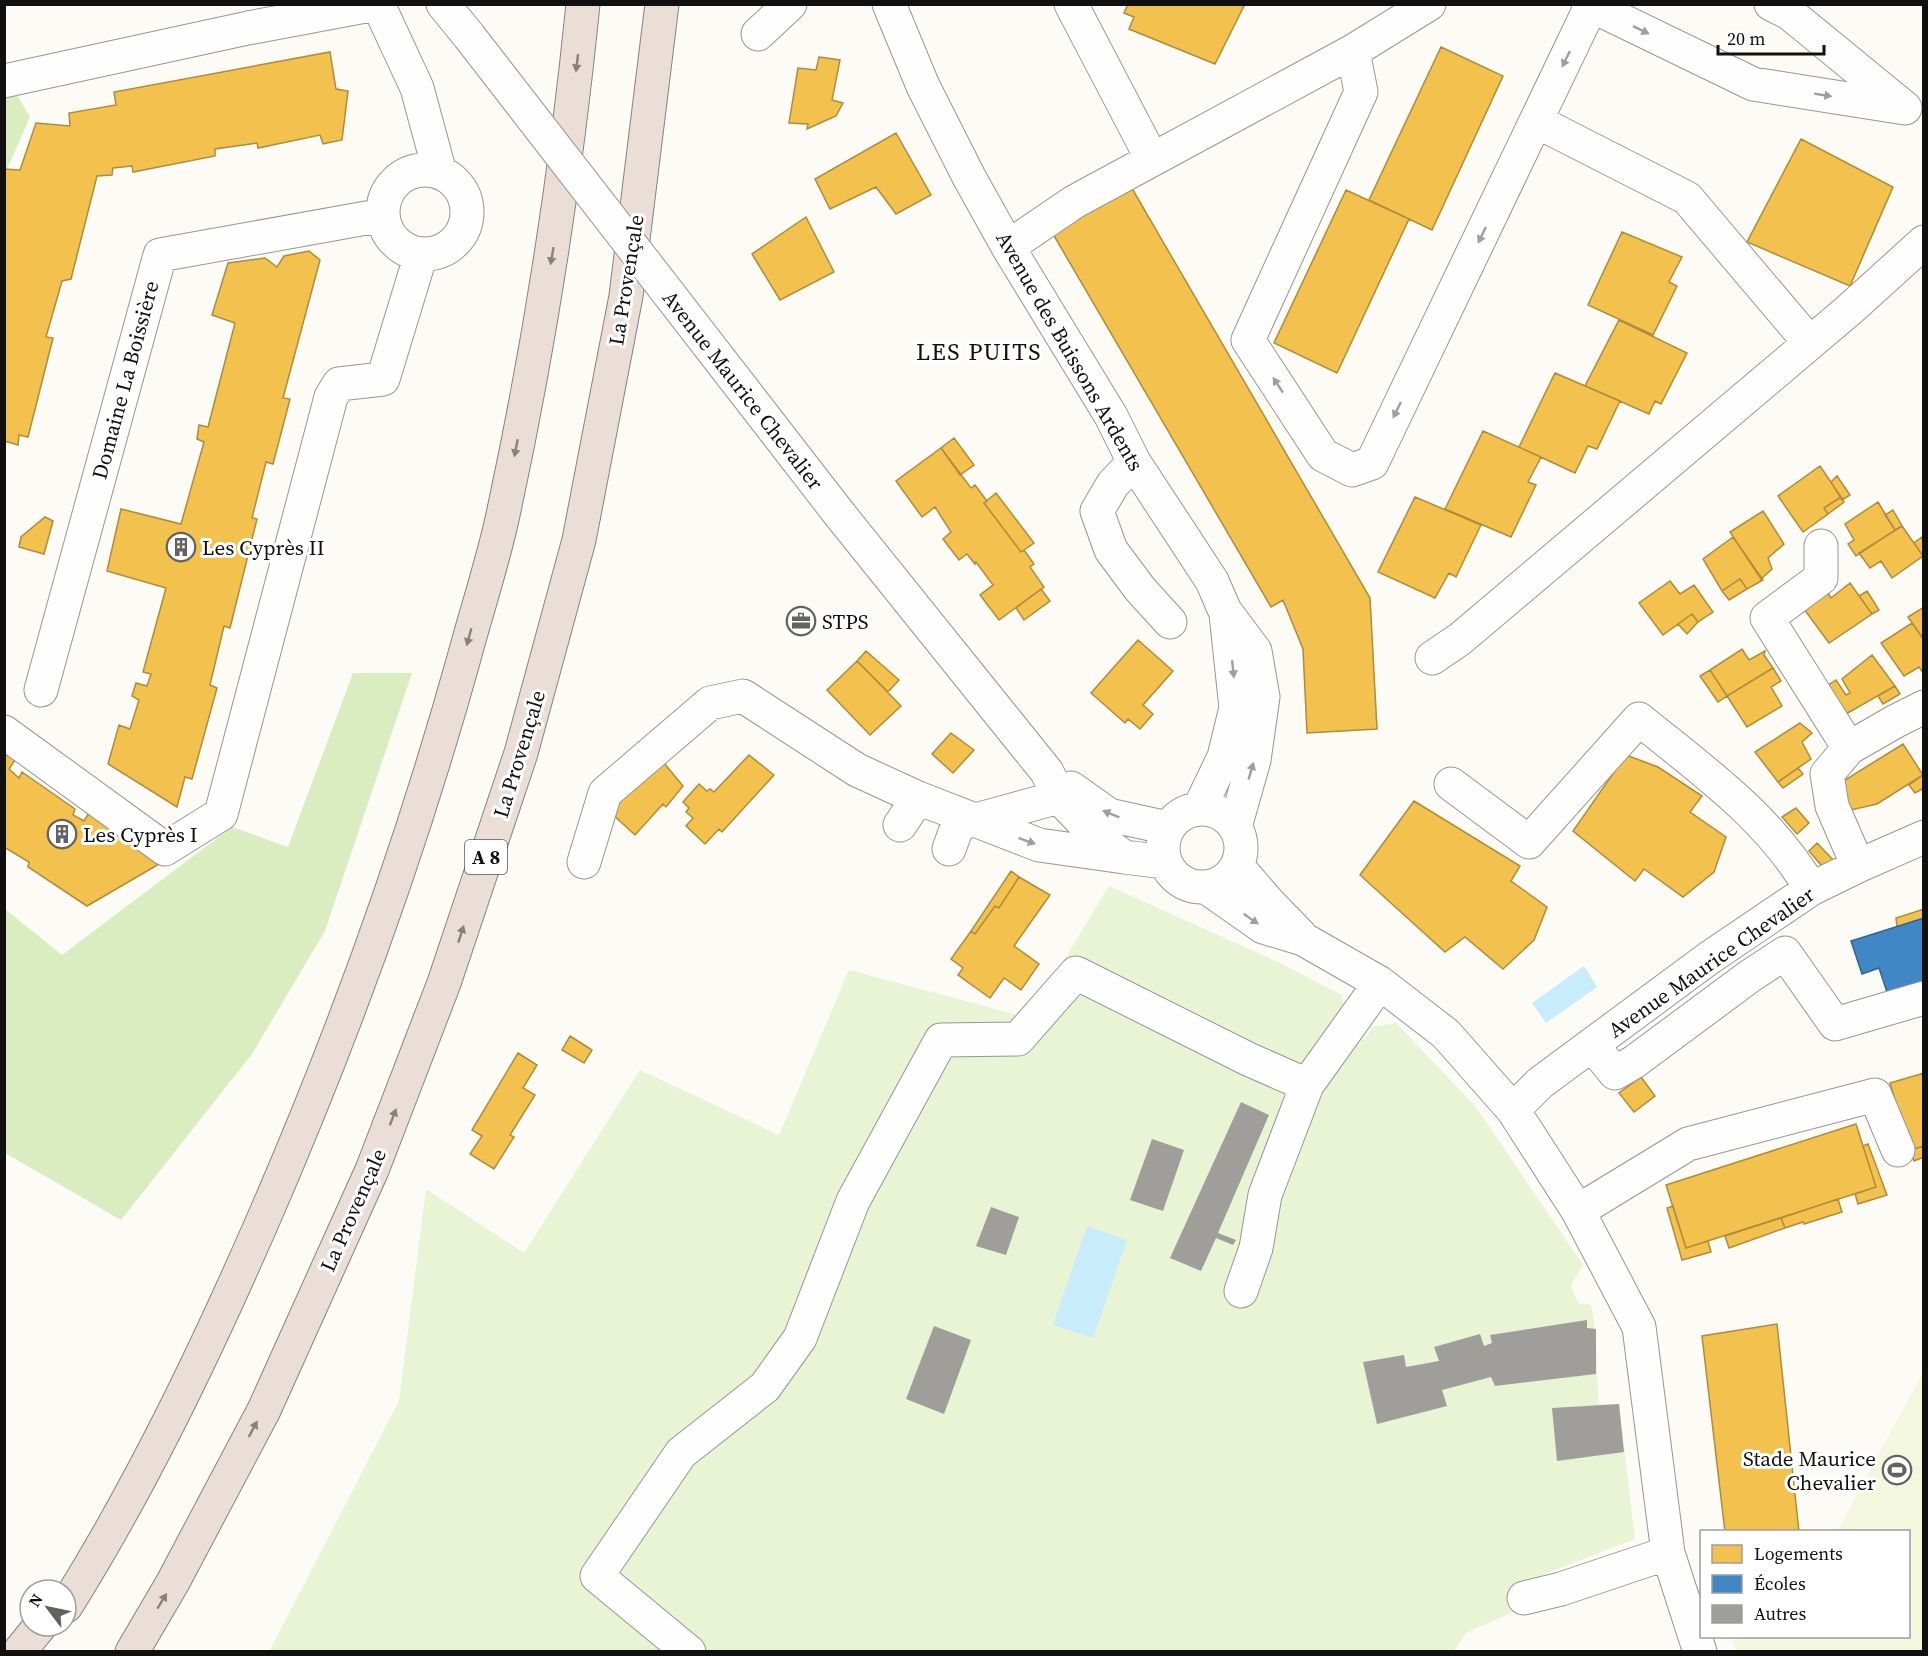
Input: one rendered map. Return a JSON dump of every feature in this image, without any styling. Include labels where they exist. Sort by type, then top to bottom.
[{"type":"highway","points":[[78,1587],[98,1556],[164,1432],[227,1302],[345,1024],[395,882],[440,739],[503,514],[556,232],[583,4]]},
{"type":"highway","name":"La Provençale","points":[[132,1652],[173,1582],[264,1410],[372,1170],[444,983],[521,753],[579,540],[626,296],[662,4]]},
{"type":"highway","points":[[78,1580],[98,1556]]},
{"type":"highway","points":[[19,1652],[30,1638]]},
{"type":"highway","points":[[38,1652],[47,1638]]},
{"type":"street","points":[[4,81],[248,28],[377,4],[417,88],[441,173]]},
{"type":"street","name":"Avenue Maurice Chevalier","points":[[443,4],[841,516],[1053,784],[1097,837],[1124,857]]},
{"type":"street","points":[[758,34],[790,4]]},
{"type":"street","name":"Avenue des Buissons Ardents","points":[[889,4],[923,86],[969,177],[1008,247],[1111,416],[1134,462],[1212,581],[1225,611],[1256,651],[1263,697],[1254,760],[1235,827]]},
{"type":"street","name":"Avenue des Buissons Ardents","points":[[905,4],[923,86]]},
{"type":"street","points":[[1071,4],[1152,159]]},
{"type":"street","points":[[1008,247],[1074,202],[1353,51],[1429,4]]},
{"type":"street","points":[[1771,4],[1789,13],[1914,112]]},
{"type":"street","points":[[1353,51],[1361,92],[1248,340],[1323,455],[1352,470],[1372,463],[1590,5],[1753,84],[1914,112]]},
{"type":"street","points":[[1536,121],[1687,198],[1809,342]]},
{"type":"street","points":[[427,170],[441,173],[452,180],[460,190],[465,202],[467,216],[463,228],[456,240],[440,251],[421,254],[409,251],[399,245],[385,226],[384,200],[400,178],[413,172],[427,170]]},
{"type":"street","name":"Domaine La Boissière","points":[[41,690],[160,255],[383,215]]},
{"type":"street","points":[[1432,658],[1460,639],[1849,310],[1923,242]]},
{"type":"street","points":[[4,732],[165,849],[221,814],[331,397],[339,384],[383,379],[421,254]]},
{"type":"street","points":[[1134,462],[1113,484],[1097,511],[1111,549],[1140,589],[1170,622]]},
{"type":"street","points":[[1821,546],[1821,578],[1767,618],[1849,748]]},
{"type":"street","name":"Avenue des Buissons Ardents","points":[[1199,809],[1224,757],[1236,708],[1225,611]]},
{"type":"street","name":"Avenue Maurice Chevalier","points":[[584,862],[605,793],[710,703],[743,696],[857,770],[967,818],[1039,845],[1165,862]]},
{"type":"street","points":[[1858,866],[1832,806],[1827,774],[1849,748],[1923,707]]},
{"type":"street","points":[[1451,784],[1529,842],[1639,719],[1739,800],[1797,866],[1811,889]]},
{"type":"street","points":[[949,849],[967,818],[1053,784]]},
{"type":"street","name":"Avenue Maurice Chevalier","points":[[1053,784],[1109,815],[1168,828]]},
{"type":"street","points":[[900,825],[918,798]]},
{"type":"street","points":[[1210,809],[1220,813],[1235,827],[1240,839],[1241,853],[1237,866],[1224,880],[1206,887],[1193,886],[1181,882],[1171,873],[1162,850],[1163,839],[1176,818],[1187,812],[1210,809]]},
{"type":"street","name":"Avenue Maurice Chevalier","points":[[1513,1110],[1540,1083],[1709,958],[1811,889],[1923,837]]},
{"type":"street","points":[[1237,866],[1303,939]]},
{"type":"street","points":[[1206,887],[1263,927],[1303,939],[1380,983],[1446,1034],[1513,1110],[1578,1211],[1639,1326],[1700,1652]]},
{"type":"street","points":[[1593,1046],[1615,1072],[1634,1062],[1750,976],[1785,953],[1836,1024],[1923,998]]},
{"type":"street","points":[[689,1652],[597,1576],[681,1453],[765,1387],[800,1338],[854,1201],[941,1040],[1018,1039],[1076,973],[1248,1059],[1307,1085]]},
{"type":"street","points":[[1241,1291],[1257,1248],[1265,1195],[1307,1085],[1380,983]]},
{"type":"street","points":[[1578,1211],[1688,1144],[1875,1095],[1898,1150]]},
{"type":"street","points":[[1524,1598],[1682,1565]]},
{"type":"green space","points":[[17,95],[30,117],[5,174],[5,97]]},
{"type":"green space","points":[[353,673],[412,673],[325,931],[252,1054],[121,1220],[5,1153],[5,909],[62,955],[232,827],[288,847]]},
{"type":"green space","points":[[1109,886],[1278,962],[1342,995],[1347,1029],[1365,1040],[1372,1027],[1396,1023],[1476,1107],[1583,1265],[1571,1285],[1578,1303],[1591,1305],[1596,1342],[1599,1405],[1619,1404],[1635,1539],[1519,1584],[1527,1606],[1466,1633],[1454,1651],[269,1652],[399,1401],[426,1189],[524,1253],[640,1070],[779,1135],[849,970],[1029,1018]]},
{"type":"green space","name":"Stade Maurice Chevalier","points":[[1923,1373],[1923,1651],[1737,1651],[1731,1638],[1910,1638],[1910,1530],[1838,1530]]},
{"type":"water","points":[[1584,966],[1597,987],[1546,1023],[1532,1003]]},
{"type":"water","points":[[1087,1226],[1127,1240],[1093,1338],[1053,1325]]},
{"type":"building: Logements","points":[[1128,4],[1245,4],[1215,64],[1129,29],[1134,17],[1124,13]]},
{"type":"building: Logements","points":[[1441,47],[1503,76],[1432,230],[1369,200]]},
{"type":"building: Logements","points":[[330,52],[336,89],[348,91],[342,140],[323,144],[320,135],[258,148],[257,143],[215,149],[215,156],[133,172],[132,166],[113,168],[112,175],[97,176],[71,279],[62,281],[46,337],[53,338],[28,437],[19,435],[18,445],[4,441],[4,169],[20,170],[36,123],[70,126],[69,113],[116,105],[114,92]]},
{"type":"building: Logements","points":[[819,57],[840,60],[832,100],[843,103],[836,116],[807,129],[808,124],[789,123],[798,68],[816,70]]},
{"type":"building: Logements","points":[[896,133],[931,195],[896,214],[876,187],[830,209],[815,179]]},
{"type":"building: Logements","points":[[1801,139],[1893,187],[1850,286],[1747,242]]},
{"type":"building: Logements","points":[[1130,185],[1370,598],[1377,729],[1307,733],[1303,649],[1283,600],[1271,607],[1053,234]]},
{"type":"building: Logements","points":[[1346,190],[1409,219],[1337,373],[1274,343]]},
{"type":"building: Logements","points":[[806,217],[834,272],[780,300],[752,254]]},
{"type":"building: Logements","points":[[1622,232],[1682,257],[1669,282],[1677,286],[1653,335],[1588,305]]},
{"type":"building: Logements","name":"Les Cyprès II","points":[[309,251],[320,260],[283,398],[290,399],[273,464],[266,462],[252,518],[257,519],[230,628],[224,626],[210,685],[217,688],[192,779],[185,777],[177,807],[108,764],[119,725],[130,729],[139,700],[132,696],[136,683],[147,686],[151,674],[143,672],[166,588],[107,571],[121,509],[181,524],[204,442],[197,439],[199,425],[208,427],[235,323],[212,315],[228,263],[265,258],[277,267],[284,256]]},
{"type":"building: Logements","points":[[1619,320],[1687,353],[1661,404],[1655,401],[1649,414],[1585,386]]},
{"type":"building: Logements","points":[[1555,373],[1620,401],[1597,449],[1588,446],[1575,473],[1519,447]]},
{"type":"building: Logements","points":[[1483,431],[1541,457],[1528,482],[1536,485],[1511,537],[1445,509]]},
{"type":"building: Logements","points":[[954,438],[974,465],[960,475],[941,448]]},
{"type":"building: Logements","points":[[941,448],[971,488],[975,485],[987,501],[984,503],[1021,552],[1024,550],[1034,564],[1030,567],[1044,587],[999,620],[980,595],[993,585],[976,562],[975,564],[967,554],[959,560],[943,539],[951,532],[935,507],[922,517],[896,481]]},
{"type":"building: Logements","points":[[1820,466],[1841,497],[1824,508],[1828,514],[1803,532],[1778,496]]},
{"type":"building: Logements","points":[[1837,476],[1850,495],[1842,500],[1831,482]]},
{"type":"building: Logements","points":[[996,493],[1034,543],[1021,552],[984,503]]},
{"type":"building: Logements","points":[[1415,497],[1481,525],[1456,577],[1449,573],[1435,598],[1378,572]]},
{"type":"building: Logements","points":[[1841,497],[1844,502],[1828,514],[1824,508]]},
{"type":"building: Logements","points":[[1878,502],[1895,530],[1856,556],[1848,544],[1854,540],[1845,524]]},
{"type":"building: Logements","points":[[1893,510],[1902,526],[1895,530],[1885,515]]},
{"type":"building: Logements","points":[[1763,511],[1784,544],[1768,558],[1772,569],[1761,579],[1730,532]]},
{"type":"building: Logements","points":[[45,517],[53,521],[44,554],[19,547],[21,537]]},
{"type":"building: Logements","points":[[1902,526],[1923,556],[1892,578],[1881,561],[1870,568],[1859,553]]},
{"type":"building: Logements","points":[[1733,537],[1763,580],[1747,589],[1740,579],[1722,591],[1703,559]]},
{"type":"building: Logements","points":[[1922,537],[1924,540],[1923,556],[1914,543]]},
{"type":"building: Logements","points":[[1740,579],[1747,589],[1729,600],[1722,591]]},
{"type":"building: Logements","points":[[1670,581],[1680,594],[1694,585],[1713,612],[1698,622],[1692,614],[1663,635],[1639,603]]},
{"type":"building: Logements","points":[[1850,583],[1872,614],[1829,643],[1801,605],[1826,590],[1831,598]]},
{"type":"building: Logements","points":[[1041,589],[1050,601],[1024,620],[1016,608]]},
{"type":"building: Logements","points":[[1867,591],[1879,610],[1872,614],[1859,596]]},
{"type":"building: Logements","points":[[1924,607],[1924,640],[1908,617]]},
{"type":"building: Logements","points":[[1692,614],[1698,622],[1687,634],[1678,624]]},
{"type":"building: Logements","points":[[1912,623],[1924,640],[1924,674],[1919,667],[1904,676],[1881,643]]},
{"type":"building: Logements","points":[[1138,640],[1173,671],[1143,705],[1153,714],[1140,729],[1128,719],[1125,723],[1091,693]]},
{"type":"building: Logements","points":[[1742,649],[1749,660],[1765,651],[1764,655],[1773,668],[1727,696],[1710,670]]},
{"type":"building: Logements","points":[[866,651],[899,680],[888,692],[857,661]]},
{"type":"building: Logements","points":[[1872,655],[1895,686],[1846,714],[1827,686],[1836,680],[1846,695],[1850,693],[1842,679]]},
{"type":"building: Logements","points":[[857,661],[901,706],[870,735],[827,690]]},
{"type":"building: Logements","points":[[1773,668],[1781,681],[1771,687],[1782,706],[1747,727],[1727,696]]},
{"type":"building: Logements","points":[[1710,670],[1727,696],[1718,702],[1700,676]]},
{"type":"building: Logements","points":[[1895,686],[1900,694],[1883,704],[1878,696]]},
{"type":"building: Logements","points":[[1800,723],[1812,733],[1802,742],[1811,759],[1778,782],[1755,752]]},
{"type":"building: Logements","points":[[951,733],[974,750],[953,773],[932,754]]},
{"type":"building: Logements","points":[[1903,744],[1923,775],[1877,804],[1851,810],[1837,785]]},
{"type":"building: Logements","name":"Les Cyprès I","points":[[4,752],[15,760],[9,769],[19,778],[22,772],[75,809],[73,815],[84,821],[89,813],[161,863],[87,906],[28,867],[29,862],[4,847]]},
{"type":"building: Logements","points":[[749,755],[774,775],[722,832],[719,829],[705,844],[686,826],[693,818],[686,812],[689,808],[683,802],[699,784],[707,791],[710,789],[714,792]]},
{"type":"building: Logements","points":[[1626,755],[1658,767],[1702,796],[1690,812],[1726,837],[1714,872],[1683,897],[1644,869],[1635,881],[1573,831]]},
{"type":"building: Logements","points":[[664,763],[683,786],[666,807],[663,804],[635,835],[610,812],[613,803]]},
{"type":"building: Logements","points":[[1798,768],[1803,774],[1783,788],[1778,782]]},
{"type":"building: Logements","points":[[1923,775],[1924,788],[1915,793],[1909,785]]},
{"type":"building: Logements","points":[[1414,801],[1520,866],[1511,881],[1547,907],[1534,940],[1503,969],[1465,937],[1445,952],[1360,875]]},
{"type":"building: Logements","points":[[1796,808],[1809,823],[1797,834],[1782,817]]},
{"type":"building: Logements","points":[[1817,843],[1835,862],[1826,871],[1809,851]]},
{"type":"building: Logements","points":[[1011,871],[1019,877],[999,908],[995,906],[975,934],[971,931]]},
{"type":"building: Logements","points":[[1019,877],[1050,895],[1014,946],[1039,964],[1021,990],[1004,978],[990,998],[958,975],[963,968],[951,959],[971,931],[975,934],[995,906],[999,908]]},
{"type":"building: Logements","points":[[1924,909],[1924,918],[1897,927],[1896,918]]},
{"type":"building: Logements","points":[[570,1036],[592,1050],[584,1063],[562,1050]]},
{"type":"building: Logements","points":[[518,1053],[537,1065],[523,1088],[535,1095],[510,1135],[514,1137],[494,1169],[470,1154],[482,1136],[472,1130]]},
{"type":"building: Logements","points":[[1924,1073],[1924,1146],[1910,1150],[1890,1083]]},
{"type":"building: Logements","points":[[1641,1077],[1655,1096],[1634,1112],[1619,1093]]},
{"type":"building: Logements","points":[[1856,1124],[1876,1187],[1686,1248],[1666,1185]]},
{"type":"building: Logements","points":[[1868,1144],[1887,1195],[1858,1204],[1855,1194],[1876,1187],[1863,1146]]},
{"type":"building: Logements","points":[[1924,1146],[1924,1157],[1914,1161],[1910,1150]]},
{"type":"building: Logements","points":[[1838,1199],[1842,1212],[1785,1228],[1781,1218]]},
{"type":"building: Logements","points":[[1673,1206],[1686,1248],[1708,1241],[1711,1252],[1682,1260],[1667,1208]]},
{"type":"building: Logements","points":[[1781,1218],[1785,1228],[1729,1248],[1725,1236]]},
{"type":"building: Logements","points":[[1777,1324],[1799,1530],[1725,1530],[1702,1336]]},
{"type":"building: Écoles","points":[[1924,918],[1924,987],[1889,998],[1879,968],[1862,974],[1851,941]]},
{"type":"building: Autres","points":[[1241,1102],[1269,1115],[1218,1233],[1236,1240],[1233,1245],[1216,1238],[1201,1271],[1170,1258]]},
{"type":"building: Autres","points":[[1152,1139],[1184,1150],[1163,1211],[1130,1200]]},
{"type":"building: Autres","points":[[991,1207],[1019,1217],[1006,1255],[976,1246]]},
{"type":"building: Autres","points":[[1587,1320],[1587,1328],[1596,1329],[1596,1374],[1495,1386],[1491,1377],[1442,1390],[1447,1406],[1377,1424],[1363,1362],[1404,1355],[1406,1367],[1439,1361],[1434,1347],[1480,1334],[1484,1346],[1492,1343],[1490,1335]]},
{"type":"building: Autres","points":[[934,1326],[971,1340],[944,1414],[906,1399]]},
{"type":"building: Autres","points":[[1619,1404],[1624,1452],[1557,1461],[1552,1408]]},
{"type":"place","name":"Les Cyprès II","points":[[181,547]]},
{"type":"place","name":"STPS","points":[[801,621]]},
{"type":"place","name":"Les Cyprès I","points":[[62,834]]},
{"type":"place","name":"Stade Maurice Chevalier","points":[[1897,1470]]},
{"type":"district","name":"LES PUITS","points":[[979,351]]}]
